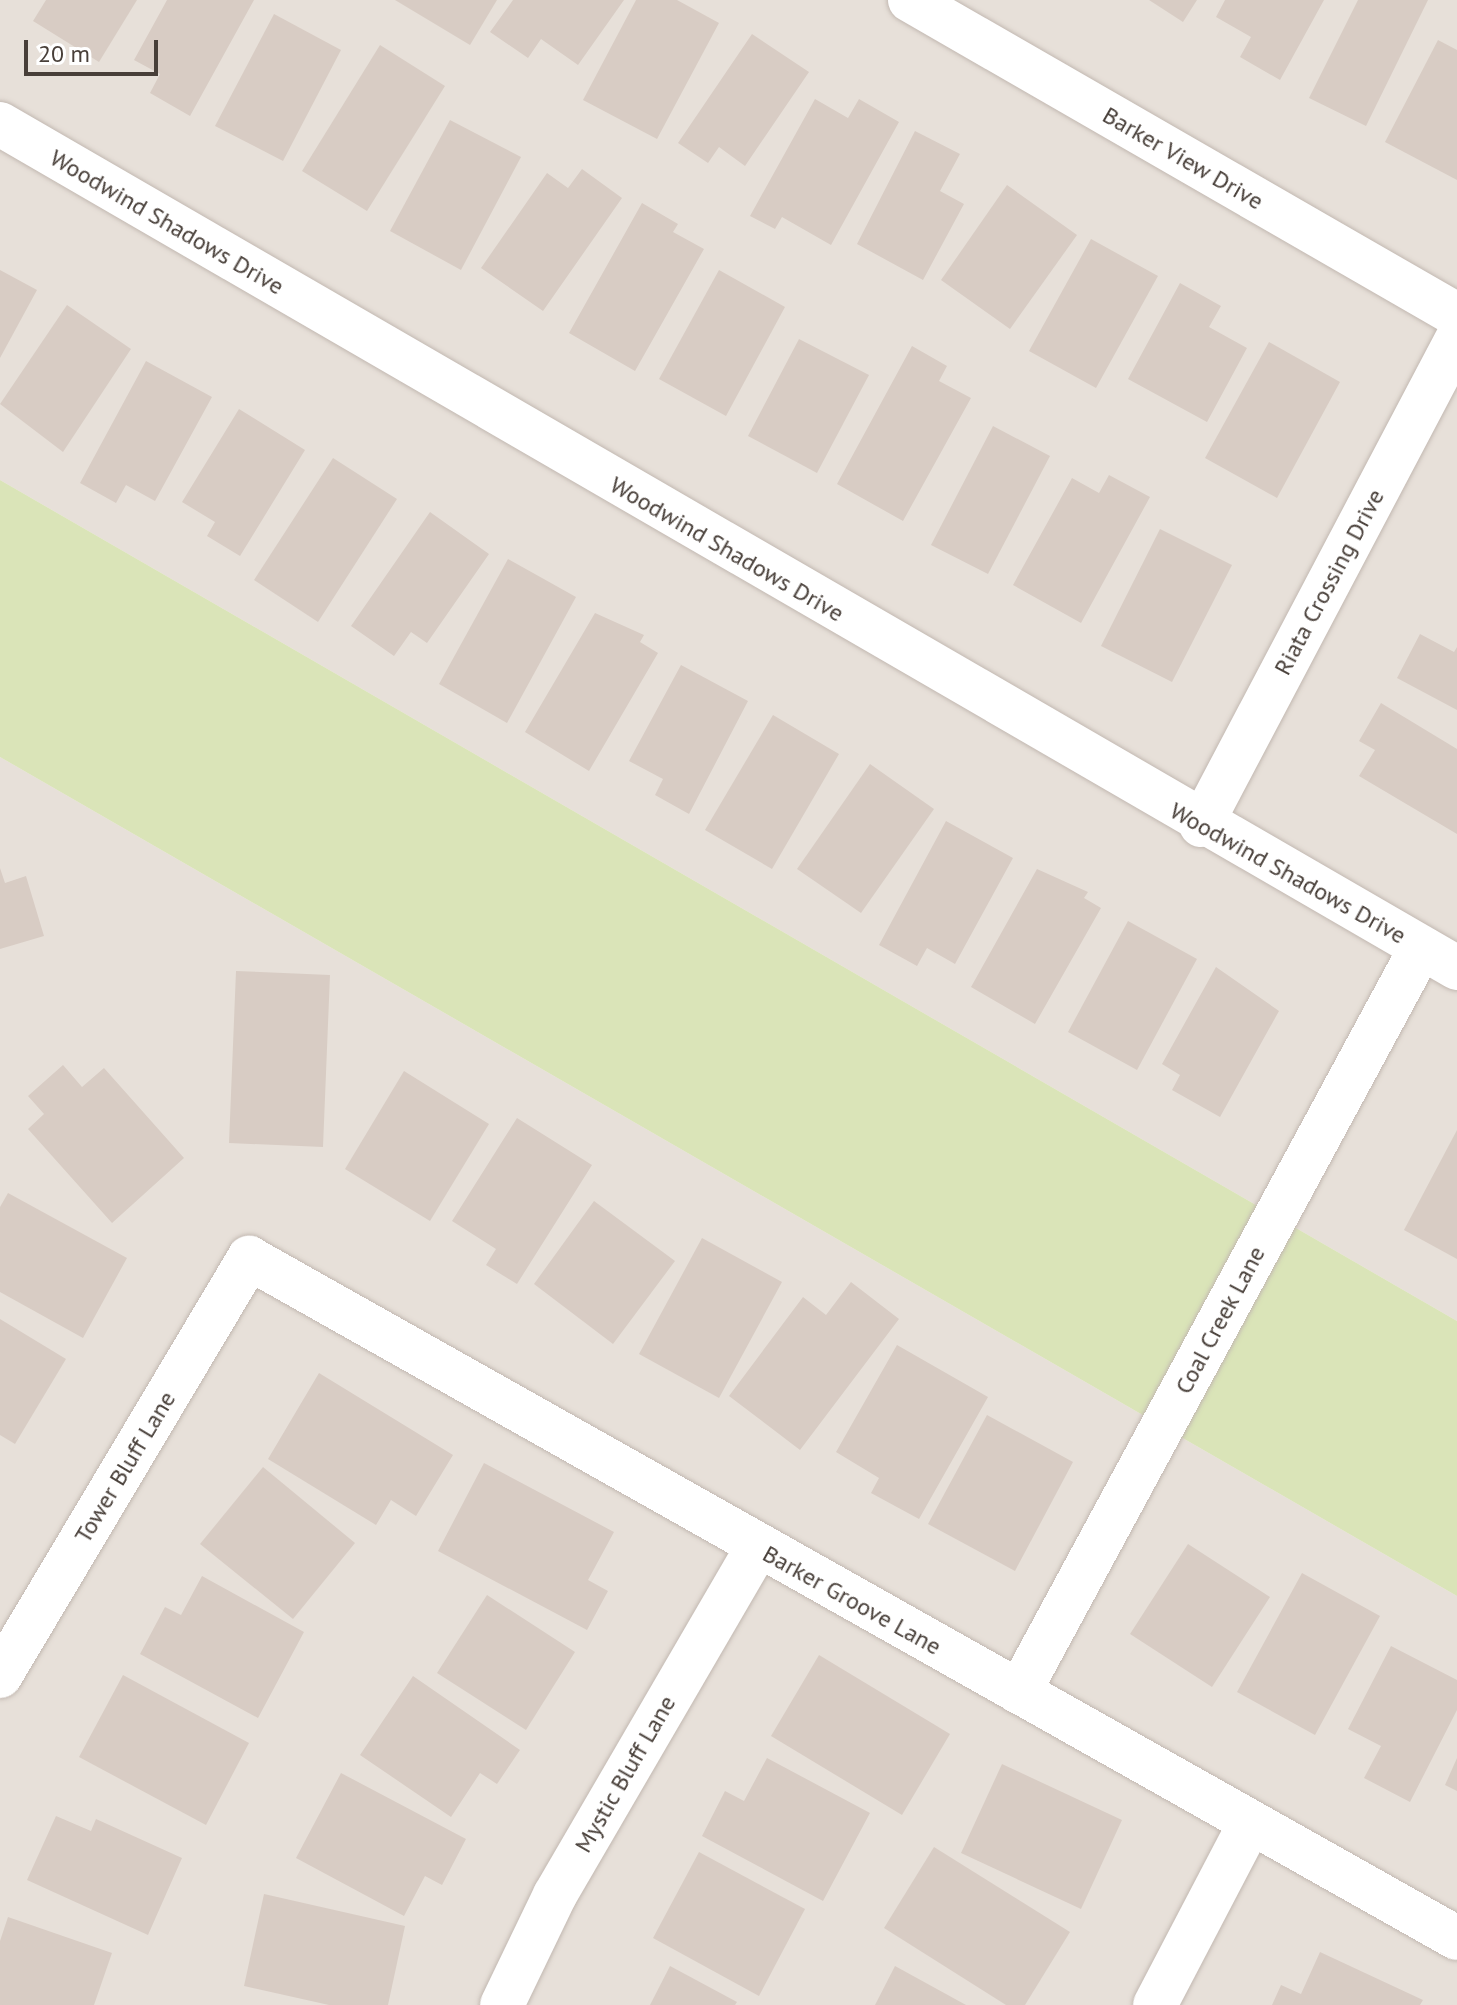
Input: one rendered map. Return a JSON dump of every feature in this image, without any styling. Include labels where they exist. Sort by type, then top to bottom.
[{"type":"street","name":"Barker View Drive","points":[[910,0],[1457,315]]},
{"type":"street","name":"Woodwind Shadows Drive","points":[[0,124],[1201,825],[1439,958]]},
{"type":"street","name":"Riata Crossing Drive","points":[[1201,825],[1457,339]]},
{"type":"street","name":"Coal Creek Lane","points":[[1019,1692],[1439,958]]},
{"type":"street","name":"Barker Groove Lane","points":[[249,1258],[757,1548],[1457,1938]]},
{"type":"street","name":"Tower Bluff Lane","points":[[0,1676],[249,1258]]},
{"type":"street","name":"Mystic Bluff Lane","points":[[502,2005],[555,1895],[757,1548]]},
{"type":"street","points":[[1155,2005],[1250,1823]]},
{"type":"shaded area","points":[[0,0],[1457,0],[1457,1321],[0,480]]},
{"type":"shaded area","points":[[0,757],[1457,1596],[1457,2005],[0,2005]]},
{"type":"green space","points":[[0,480],[1457,1321],[1457,1596],[0,757]]},
{"type":"building","points":[[46,0],[137,0],[99,62],[33,21]]},
{"type":"building","points":[[167,0],[254,0],[190,116],[150,93],[160,74],[134,60]]},
{"type":"building","points":[[395,0],[497,0],[470,45]]},
{"type":"building","points":[[513,0],[624,0],[578,65],[541,39],[528,58],[490,32]]},
{"type":"building","points":[[636,0],[677,0],[719,23],[657,139],[583,100]]},
{"type":"building","points":[[1149,0],[1197,0],[1183,22]]},
{"type":"building","points":[[1225,0],[1324,0],[1280,80],[1240,57],[1251,37],[1216,17]]},
{"type":"building","points":[[1358,0],[1428,0],[1366,126],[1309,98]]},
{"type":"building","points":[[274,14],[341,50],[283,161],[215,126]]},
{"type":"building","points":[[752,34],[809,72],[745,166],[719,147],[708,163],[678,143]]},
{"type":"building","points":[[1438,40],[1457,50],[1457,180],[1385,142]]},
{"type":"building","points":[[380,45],[445,86],[367,211],[302,171]]},
{"type":"building","points":[[815,99],[848,118],[859,99],[899,122],[831,245],[782,217],[775,229],[750,216]]},
{"type":"building","points":[[450,120],[521,157],[461,270],[390,231]]},
{"type":"building","points":[[915,131],[960,154],[940,191],[964,204],[923,280],[857,244]]},
{"type":"building","points":[[582,169],[622,198],[543,311],[481,268],[547,173],[568,188]]},
{"type":"building","points":[[1007,185],[1077,235],[1010,329],[941,280]]},
{"type":"building","points":[[642,203],[678,224],[673,232],[704,249],[635,371],[569,333]]},
{"type":"building","points":[[1091,239],[1158,276],[1096,388],[1029,351]]},
{"type":"building","points":[[0,270],[37,290],[0,358]]},
{"type":"building","points":[[719,270],[785,307],[726,416],[659,379]]},
{"type":"building","points":[[1180,283],[1221,306],[1209,327],[1247,348],[1207,422],[1128,379]]},
{"type":"building","points":[[67,305],[131,349],[63,452],[0,404]]},
{"type":"building","points":[[799,339],[869,375],[817,473],[748,436]]},
{"type":"building","points":[[1269,342],[1340,382],[1277,498],[1205,458]]},
{"type":"building","points":[[912,346],[947,366],[939,381],[971,398],[903,521],[837,484]]},
{"type":"building","points":[[146,361],[212,397],[155,501],[126,485],[116,503],[80,483]]},
{"type":"building","points":[[239,409],[305,450],[240,556],[207,536],[215,522],[182,502]]},
{"type":"building","points":[[993,426],[1050,456],[988,574],[931,545]]},
{"type":"building","points":[[333,458],[397,499],[318,622],[254,580]]},
{"type":"building","points":[[1109,475],[1150,497],[1081,623],[1013,585],[1072,478],[1099,493]]},
{"type":"building","points":[[430,512],[489,554],[427,643],[411,632],[394,656],[351,626]]},
{"type":"building","points":[[1160,529],[1232,565],[1172,682],[1101,646]]},
{"type":"building","points":[[508,559],[576,597],[507,723],[439,684]]},
{"type":"building","points":[[595,613],[644,635],[640,642],[658,653],[589,771],[525,732]]},
{"type":"building","points":[[1420,634],[1454,652],[1457,647],[1457,710],[1397,678]]},
{"type":"building","points":[[681,665],[748,701],[689,814],[655,795],[663,779],[629,761]]},
{"type":"building","points":[[1381,703],[1457,749],[1457,834],[1359,776],[1375,750],[1359,741]]},
{"type":"building","points":[[773,715],[839,754],[772,869],[705,830]]},
{"type":"building","points":[[870,764],[934,809],[861,913],[797,869]]},
{"type":"building","points":[[946,821],[1013,858],[955,964],[927,948],[917,966],[879,945]]},
{"type":"building","points":[[0,868],[5,883],[26,876],[44,936],[0,949]]},
{"type":"building","points":[[1037,869],[1088,892],[1084,898],[1101,908],[1035,1024],[971,987]]},
{"type":"building","points":[[1128,921],[1197,959],[1137,1070],[1068,1032]]},
{"type":"building","points":[[1216,967],[1279,1011],[1220,1117],[1172,1090],[1180,1075],[1162,1064]]},
{"type":"building","points":[[236,971],[330,975],[323,1147],[229,1143]]},
{"type":"building","points":[[63,1065],[82,1087],[104,1068],[184,1158],[112,1223],[28,1129],[44,1114],[28,1096]]},
{"type":"building","points":[[404,1071],[489,1124],[430,1221],[345,1169]]},
{"type":"building","points":[[517,1118],[592,1165],[517,1284],[486,1265],[496,1249],[452,1221]]},
{"type":"building","points":[[1457,1130],[1457,1259],[1404,1230]]},
{"type":"building","points":[[8,1193],[127,1258],[83,1338],[0,1292],[0,1207]]},
{"type":"building","points":[[594,1201],[675,1261],[613,1344],[534,1284]]},
{"type":"building","points":[[702,1238],[782,1282],[719,1398],[639,1354]]},
{"type":"building","points":[[851,1282],[899,1319],[800,1450],[729,1396],[803,1297],[826,1315]]},
{"type":"building","points":[[0,1319],[66,1359],[15,1444],[0,1435]]},
{"type":"building","points":[[897,1345],[988,1397],[919,1519],[871,1493],[879,1478],[836,1452]]},
{"type":"building","points":[[319,1373],[453,1455],[416,1516],[391,1500],[376,1525],[268,1459]]},
{"type":"building","points":[[987,1415],[1073,1462],[1015,1571],[928,1524]]},
{"type":"building","points":[[484,1463],[614,1532],[588,1580],[608,1591],[587,1630],[438,1551]]},
{"type":"building","points":[[263,1467],[355,1543],[293,1619],[200,1544]]},
{"type":"building","points":[[1188,1544],[1270,1597],[1212,1687],[1130,1634]]},
{"type":"building","points":[[1302,1573],[1380,1616],[1315,1735],[1237,1692]]},
{"type":"building","points":[[202,1576],[304,1632],[258,1718],[140,1654],[165,1607],[181,1615]]},
{"type":"building","points":[[487,1595],[575,1652],[526,1730],[437,1673]]},
{"type":"building","points":[[1391,1646],[1457,1680],[1457,1710],[1410,1802],[1364,1778],[1381,1746],[1348,1729]]},
{"type":"building","points":[[819,1655],[950,1734],[902,1815],[771,1736]]},
{"type":"building","points":[[123,1675],[249,1743],[206,1825],[79,1757]]},
{"type":"building","points":[[413,1676],[520,1750],[497,1784],[480,1773],[451,1817],[360,1755]]},
{"type":"building","points":[[767,1758],[870,1813],[823,1901],[702,1836],[725,1791],[744,1801]]},
{"type":"building","points":[[1457,1758],[1457,1791],[1445,1785]]},
{"type":"building","points":[[1002,1764],[1122,1820],[1081,1909],[961,1853]]},
{"type":"building","points":[[341,1773],[466,1839],[442,1885],[425,1876],[404,1916],[296,1858]]},
{"type":"building","points":[[56,1816],[91,1831],[96,1819],[182,1858],[148,1935],[27,1880]]},
{"type":"building","points":[[934,1847],[1070,1932],[1025,2005],[1006,2005],[884,1928]]},
{"type":"building","points":[[699,1852],[805,1909],[759,1996],[653,1938]]},
{"type":"building","points":[[264,1894],[405,1926],[388,2005],[329,2005],[244,1986]]},
{"type":"building","points":[[8,1917],[112,1953],[94,2005],[0,2005],[0,1941]]},
{"type":"building","points":[[1320,1952],[1423,2000],[1420,2005],[1272,2005],[1281,1985],[1301,1994]]},
{"type":"building","points":[[670,1966],[737,2002],[735,2005],[650,2005]]},
{"type":"building","points":[[895,1966],[966,2005],[875,2005]]}]
